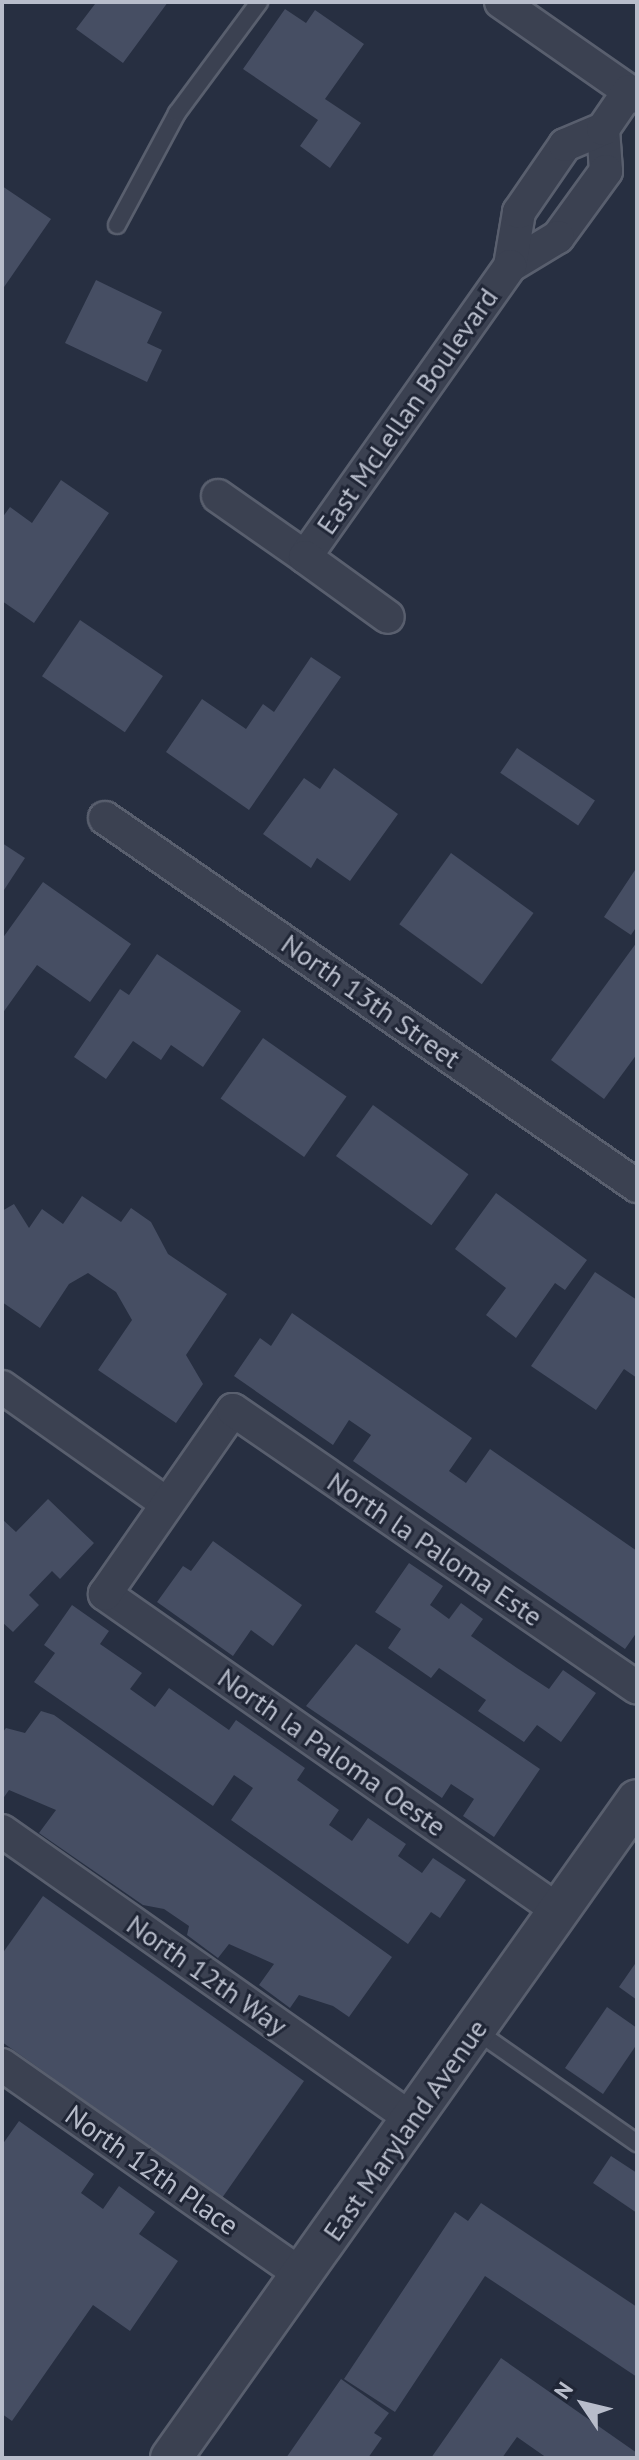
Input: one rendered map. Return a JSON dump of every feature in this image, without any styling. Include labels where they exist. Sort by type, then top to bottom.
[{"type":"street","points":[[501,2],[633,94],[603,129]]},
{"type":"street","name":"East McLellan Boulevard","points":[[305,557],[510,266],[558,237],[606,171],[603,129],[565,145],[519,212],[510,266]]},
{"type":"street","points":[[539,183],[578,210]]},
{"type":"street","name":"East McLellan Boulevard","points":[[218,496],[388,617]]},
{"type":"street","name":"North 13th Street","points":[[105,818],[637,1186]]},
{"type":"street","points":[[2,1387],[167,1504]]},
{"type":"street","name":"North la Paloma Este","points":[[167,1504],[233,1410],[637,1688]]},
{"type":"street","name":"North la Paloma Oeste","points":[[167,1504],[105,1594],[559,1911]]},
{"type":"street","name":"East Maryland Avenue","points":[[171,2458],[637,1800]]},
{"type":"street","name":"North 12th Way","points":[[2,1831],[412,2119]]},
{"type":"street","name":"North 12th Place","points":[[2,2065],[302,2275]]},
{"type":"lane","points":[[117,225],[177,113],[259,2]]},
{"type":"lane","points":[[475,2030],[637,2143]]},
{"type":"building","points":[[91,2],[168,2],[123,63],[76,29],[95,4]]},
{"type":"building","points":[[285,9],[306,23],[315,10],[364,44],[325,99],[361,123],[330,168],[300,146],[318,120],[243,69]]},
{"type":"building","points":[[2,186],[51,219],[2,290]]},
{"type":"building","points":[[96,280],[162,312],[147,343],[162,350],[147,382],[65,343]]},
{"type":"building","points":[[61,480],[109,513],[34,623],[2,601],[2,518],[10,507],[32,523]]},
{"type":"building","points":[[80,620],[163,676],[125,732],[42,676]]},
{"type":"building","points":[[311,657],[341,677],[249,810],[166,752],[202,699],[246,729],[263,704],[274,712]]},
{"type":"building","points":[[517,748],[595,801],[578,825],[500,773]]},
{"type":"building","points":[[334,768],[398,814],[350,881],[317,858],[311,868],[263,834],[304,778],[320,789]]},
{"type":"building","points":[[2,843],[25,858],[2,893]]},
{"type":"building","points":[[451,853],[534,913],[482,984],[399,924]]},
{"type":"building","points":[[637,867],[637,926],[631,935],[604,917]]},
{"type":"building","points":[[43,882],[131,944],[90,1002],[37,965],[2,1014],[2,939]]},
{"type":"building","points":[[637,942],[637,1054],[604,1099],[551,1060]]},
{"type":"building","points":[[157,954],[241,1011],[203,1067],[171,1045],[161,1060],[133,1041],[106,1079],[74,1057],[120,989],[129,995]]},
{"type":"building","points":[[263,1038],[347,1097],[304,1157],[221,1099]]},
{"type":"building","points":[[373,1105],[468,1174],[431,1225],[336,1156]]},
{"type":"building","points":[[496,1193],[587,1260],[565,1290],[555,1283],[516,1338],[486,1315],[506,1288],[455,1249]]},
{"type":"building","points":[[82,1196],[121,1222],[131,1208],[151,1222],[168,1254],[227,1294],[186,1355],[203,1384],[176,1423],[98,1370],[132,1320],[116,1292],[88,1273],[69,1284],[40,1328],[2,1302],[2,1211],[14,1204],[29,1228],[42,1209],[63,1224]]},
{"type":"building","points":[[595,1272],[637,1300],[637,1378],[624,1369],[596,1410],[531,1366]]},
{"type":"building","points":[[292,1313],[472,1438],[449,1471],[466,1483],[490,1449],[637,1551],[637,1632],[625,1649],[353,1461],[371,1435],[349,1420],[333,1445],[234,1376],[260,1338],[271,1346]]},
{"type":"building","points":[[48,1499],[94,1543],[60,1579],[52,1571],[29,1595],[39,1605],[13,1632],[2,1622],[2,1519],[16,1532]]},
{"type":"building","points":[[213,1541],[302,1605],[273,1646],[251,1630],[233,1656],[157,1602],[183,1566],[191,1571]]},
{"type":"building","points":[[409,1563],[443,1586],[430,1605],[449,1619],[461,1603],[483,1619],[471,1636],[517,1668],[549,1689],[563,1670],[596,1693],[561,1742],[537,1725],[524,1742],[478,1711],[486,1700],[439,1668],[431,1678],[388,1648],[401,1629],[375,1612]]},
{"type":"building","points":[[72,1605],[109,1631],[100,1644],[142,1673],[130,1689],[155,1707],[169,1688],[229,1730],[236,1720],[305,1768],[297,1780],[339,1810],[329,1825],[352,1841],[368,1818],[406,1844],[398,1856],[422,1873],[433,1858],[466,1880],[440,1918],[431,1912],[408,1944],[231,1820],[253,1788],[234,1775],[213,1806],[34,1682],[55,1653],[44,1645]]},
{"type":"building","points":[[356,1644],[540,1769],[494,1837],[463,1816],[474,1799],[451,1784],[442,1798],[306,1706]]},
{"type":"building","points":[[41,1711],[54,1715],[392,1957],[349,2017],[333,2006],[299,1995],[290,2008],[259,1985],[274,1964],[229,1944],[218,1958],[187,1935],[189,1926],[164,1909],[143,1905],[39,1833],[56,1810],[9,1790],[2,1800],[2,1733],[6,1728],[25,1733]]},
{"type":"building","points":[[43,1896],[304,2081],[222,2198],[2,2042],[2,1954]]},
{"type":"building","points":[[637,1961],[637,2000],[619,1987]]},
{"type":"building","points":[[607,2007],[637,2028],[637,2044],[603,2094],[565,2068]]},
{"type":"building","points":[[19,2121],[94,2174],[81,2193],[103,2209],[119,2186],[155,2212],[139,2234],[178,2261],[130,2331],[93,2305],[12,2421],[2,2414],[2,2145]]},
{"type":"building","points":[[611,2156],[637,2173],[637,2213],[593,2183]]},
{"type":"building","points":[[481,2203],[637,2307],[637,2377],[485,2276],[395,2412],[344,2379],[455,2212],[468,2221]]},
{"type":"building","points":[[501,2358],[637,2453],[637,2458],[547,2458],[517,2437],[502,2458],[431,2458]]},
{"type":"building","points":[[341,2379],[389,2413],[374,2433],[382,2438],[368,2458],[286,2458]]}]
